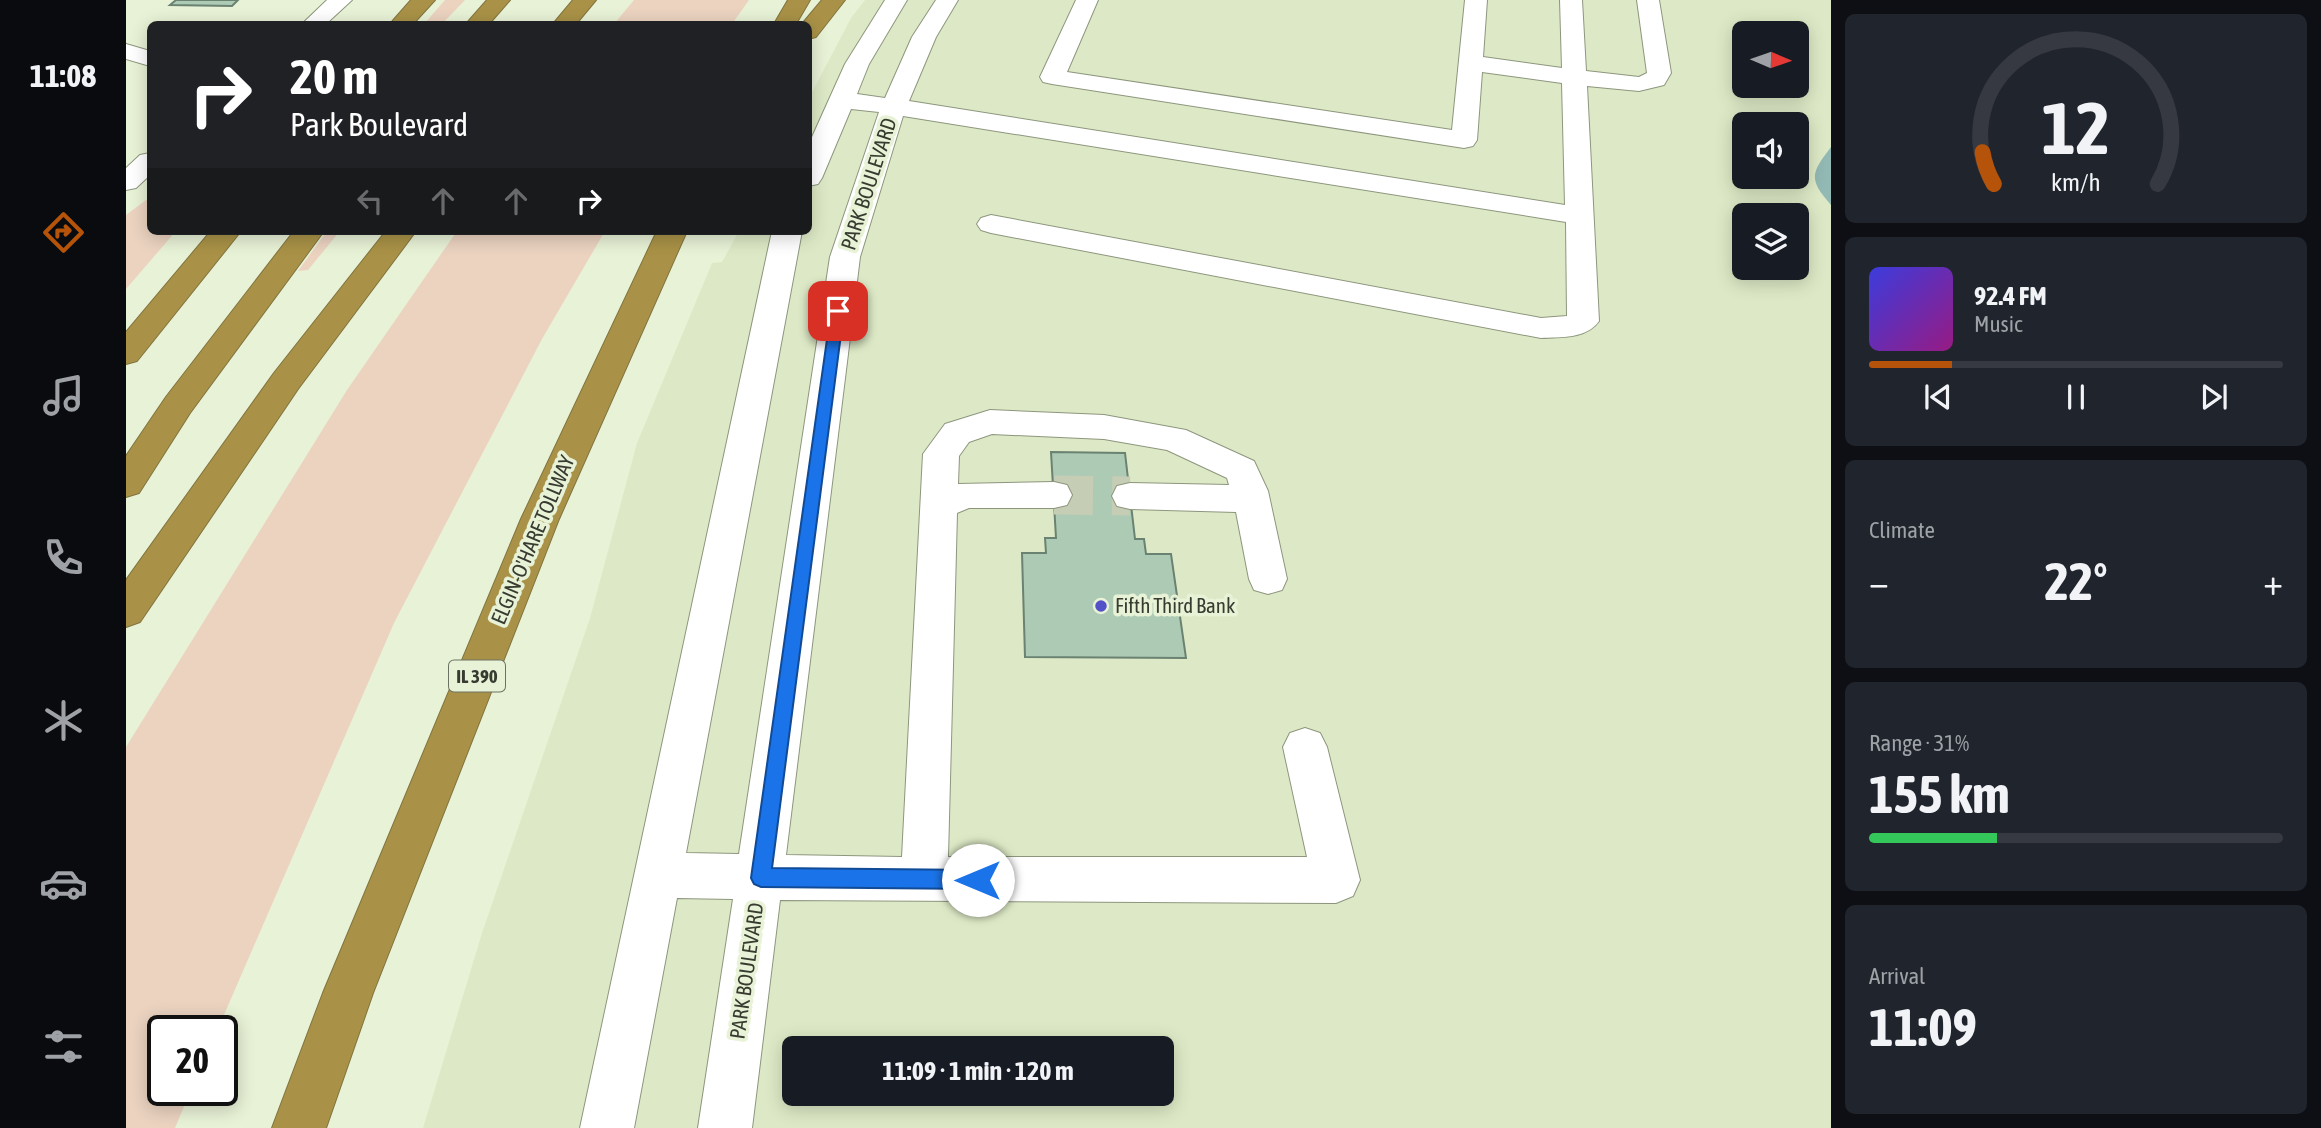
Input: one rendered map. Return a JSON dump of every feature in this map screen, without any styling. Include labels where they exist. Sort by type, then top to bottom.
[{"type":"highway","points":[[390,21],[401,0]]},
{"type":"highway","points":[[404,21],[424,0]]},
{"type":"highway","points":[[480,21],[499,0]]},
{"type":"highway","points":[[567,21],[585,0]]},
{"type":"highway","points":[[787,21],[800,0]]},
{"type":"highway","points":[[812,27],[834,0]]},
{"type":"highway","points":[[126,353],[223,235]]},
{"type":"highway","points":[[126,484],[178,405],[306,235]]},
{"type":"highway","points":[[126,611],[286,381],[398,235]]},
{"type":"highway","name":"ELGIN-O'HARE TOLLWAY","points":[[299,1128],[348,993],[540,519],[670,235]]},
{"type":"street","points":[[316,21],[341,0]]},
{"type":"street","points":[[812,169],[857,64],[895,0]]},
{"type":"street","name":"PARK BOULEVARD","points":[[725,1128],[845,257],[894,108],[924,37],[947,0]]},
{"type":"street","points":[[1087,0],[1052,77],[1464,140],[1476,0]]},
{"type":"street","points":[[991,225],[1541,328],[1568,327],[1583,321],[1571,0]]},
{"type":"street","points":[[1471,63],[1639,84],[1655,80],[1659,73],[1648,0]]},
{"type":"street","points":[[126,51],[147,58]]},
{"type":"street","points":[[841,100],[951,114],[1580,216]]},
{"type":"street","points":[[126,182],[147,164]]},
{"type":"street","points":[[607,1128],[786,235]]},
{"type":"street","points":[[923,880],[941,454],[957,433],[990,422],[1104,427],[1174,439],[1241,470],[1251,499],[1268,579]]},
{"type":"street","points":[[939,506],[965,495],[1054,495]]},
{"type":"street","points":[[1130,496],[1251,499]]},
{"type":"street","points":[[658,875],[923,880],[1336,880],[1305,747]]},
{"type":"shaded area","points":[[445,0],[465,0],[445,21],[427,21]]},
{"type":"shaded area","points":[[634,0],[749,0],[734,21],[616,21]]},
{"type":"shaded area","points":[[865,0],[1831,0],[1831,1128],[423,1128],[482,933],[590,618],[637,443],[712,263],[722,262],[737,235],[812,235],[812,92],[851,18]]},
{"type":"shaded area","points":[[147,199],[147,235],[173,235],[126,289],[126,215]]},
{"type":"shaded area","points":[[324,235],[337,235],[308,270],[298,271]]},
{"type":"shaded area","points":[[454,235],[603,235],[542,339],[394,623],[224,1015],[147,1015],[147,1106],[184,1106],[175,1128],[126,1128],[126,747],[347,390]]},
{"type":"water","points":[[1831,147],[1831,205],[1818,189],[1815,176],[1819,163]]},
{"type":"building","points":[[176,0],[238,0],[232,6],[170,5]]},
{"type":"building","name":"Fifth Third Bank","points":[[1051,452],[1125,453],[1135,539],[1144,539],[1146,554],[1171,554],[1186,658],[1025,657],[1022,553],[1046,553],[1045,538],[1056,538]]},
{"type":"tunnel","points":[[1054,495],[1130,496]]},
{"type":"place","name":"Fifth Third Bank","points":[[1101,606]]},
{"type":"route","points":[[838,311],[761,878],[978,880]]}]
